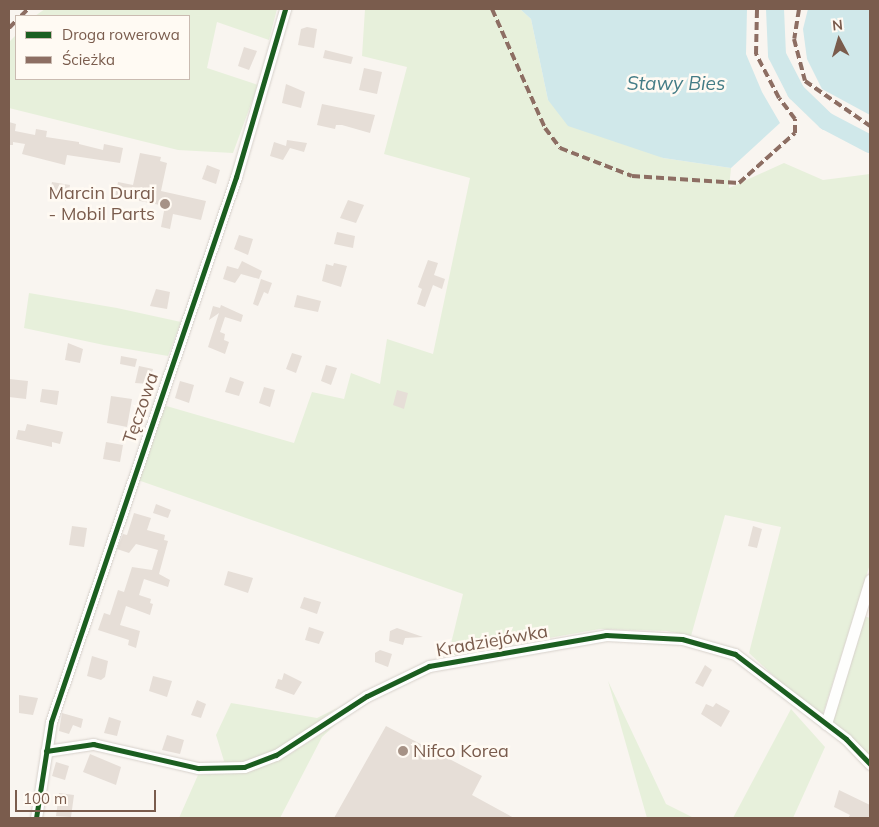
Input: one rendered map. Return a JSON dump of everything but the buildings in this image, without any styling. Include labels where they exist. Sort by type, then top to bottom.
[{"type":"street","name":"Tęczowa","points":[[36,818],[51,722],[236,177],[284,9]]},
{"type":"street","points":[[826,724],[866,611],[870,580]]},
{"type":"street","name":"Kradziejówka","points":[[46,751],[93,744],[198,768],[244,767],[276,755],[367,696],[428,666],[606,635],[682,639],[735,654],[826,724],[870,764]]},
{"type":"green space","points":[[45,9],[277,9],[269,40],[217,22],[207,68],[258,85],[233,153],[178,150],[9,108],[9,42],[15,36],[15,80],[190,80],[190,15],[36,15]]},
{"type":"green space","points":[[365,9],[520,9],[531,19],[548,100],[663,158],[731,168],[729,188],[784,163],[823,180],[870,174],[870,564],[821,720],[749,653],[781,527],[725,515],[691,636],[667,631],[600,629],[448,656],[463,594],[135,479],[163,405],[294,443],[312,392],[344,399],[351,373],[380,384],[387,339],[433,354],[470,178],[384,154],[407,67],[362,56]]},
{"type":"green space","points":[[29,293],[117,308],[181,322],[168,356],[104,345],[24,328]]},
{"type":"green space","points":[[864,616],[870,618],[870,755],[832,723]]},
{"type":"green space","points":[[608,681],[666,804],[694,818],[647,818]]},
{"type":"green space","points":[[231,703],[317,718],[337,708],[286,745],[251,762],[219,766],[224,761],[216,735]]},
{"type":"green space","points":[[791,709],[825,747],[793,818],[733,818]]},
{"type":"green space","points":[[336,724],[322,737],[280,818],[179,818],[198,775],[252,771],[290,754]]},
{"type":"water","name":"Stawy Bies","points":[[520,9],[747,9],[746,54],[762,92],[780,123],[731,168],[663,158],[568,126],[548,100],[531,19]]},
{"type":"water","points":[[808,9],[870,9],[870,115],[822,89],[807,59],[803,29]]},
{"type":"waterway","points":[[775,9],[777,55],[796,92],[826,121],[870,144]]},
{"type":"marked path","points":[[22,15],[28,9]]},
{"type":"marked path","points":[[492,9],[545,128],[560,148],[632,176],[739,183],[795,133],[795,119],[779,98],[756,54],[757,9]]},
{"type":"marked path","points":[[799,9],[794,39],[805,81],[870,126]]},
{"type":"marked path","points":[[9,28],[15,22]]},
{"type":"cycle path","points":[[36,818],[51,722],[236,177],[285,9]]},
{"type":"cycle path","points":[[46,751],[93,744],[198,768],[244,767],[276,755],[367,696],[429,666],[606,635],[682,639],[735,654],[846,739],[870,764]]},
{"type":"place","name":"Marcin Duraj - Mobil Parts","points":[[165,204]]},
{"type":"place","name":"Nifco Korea","points":[[403,751]]}]
